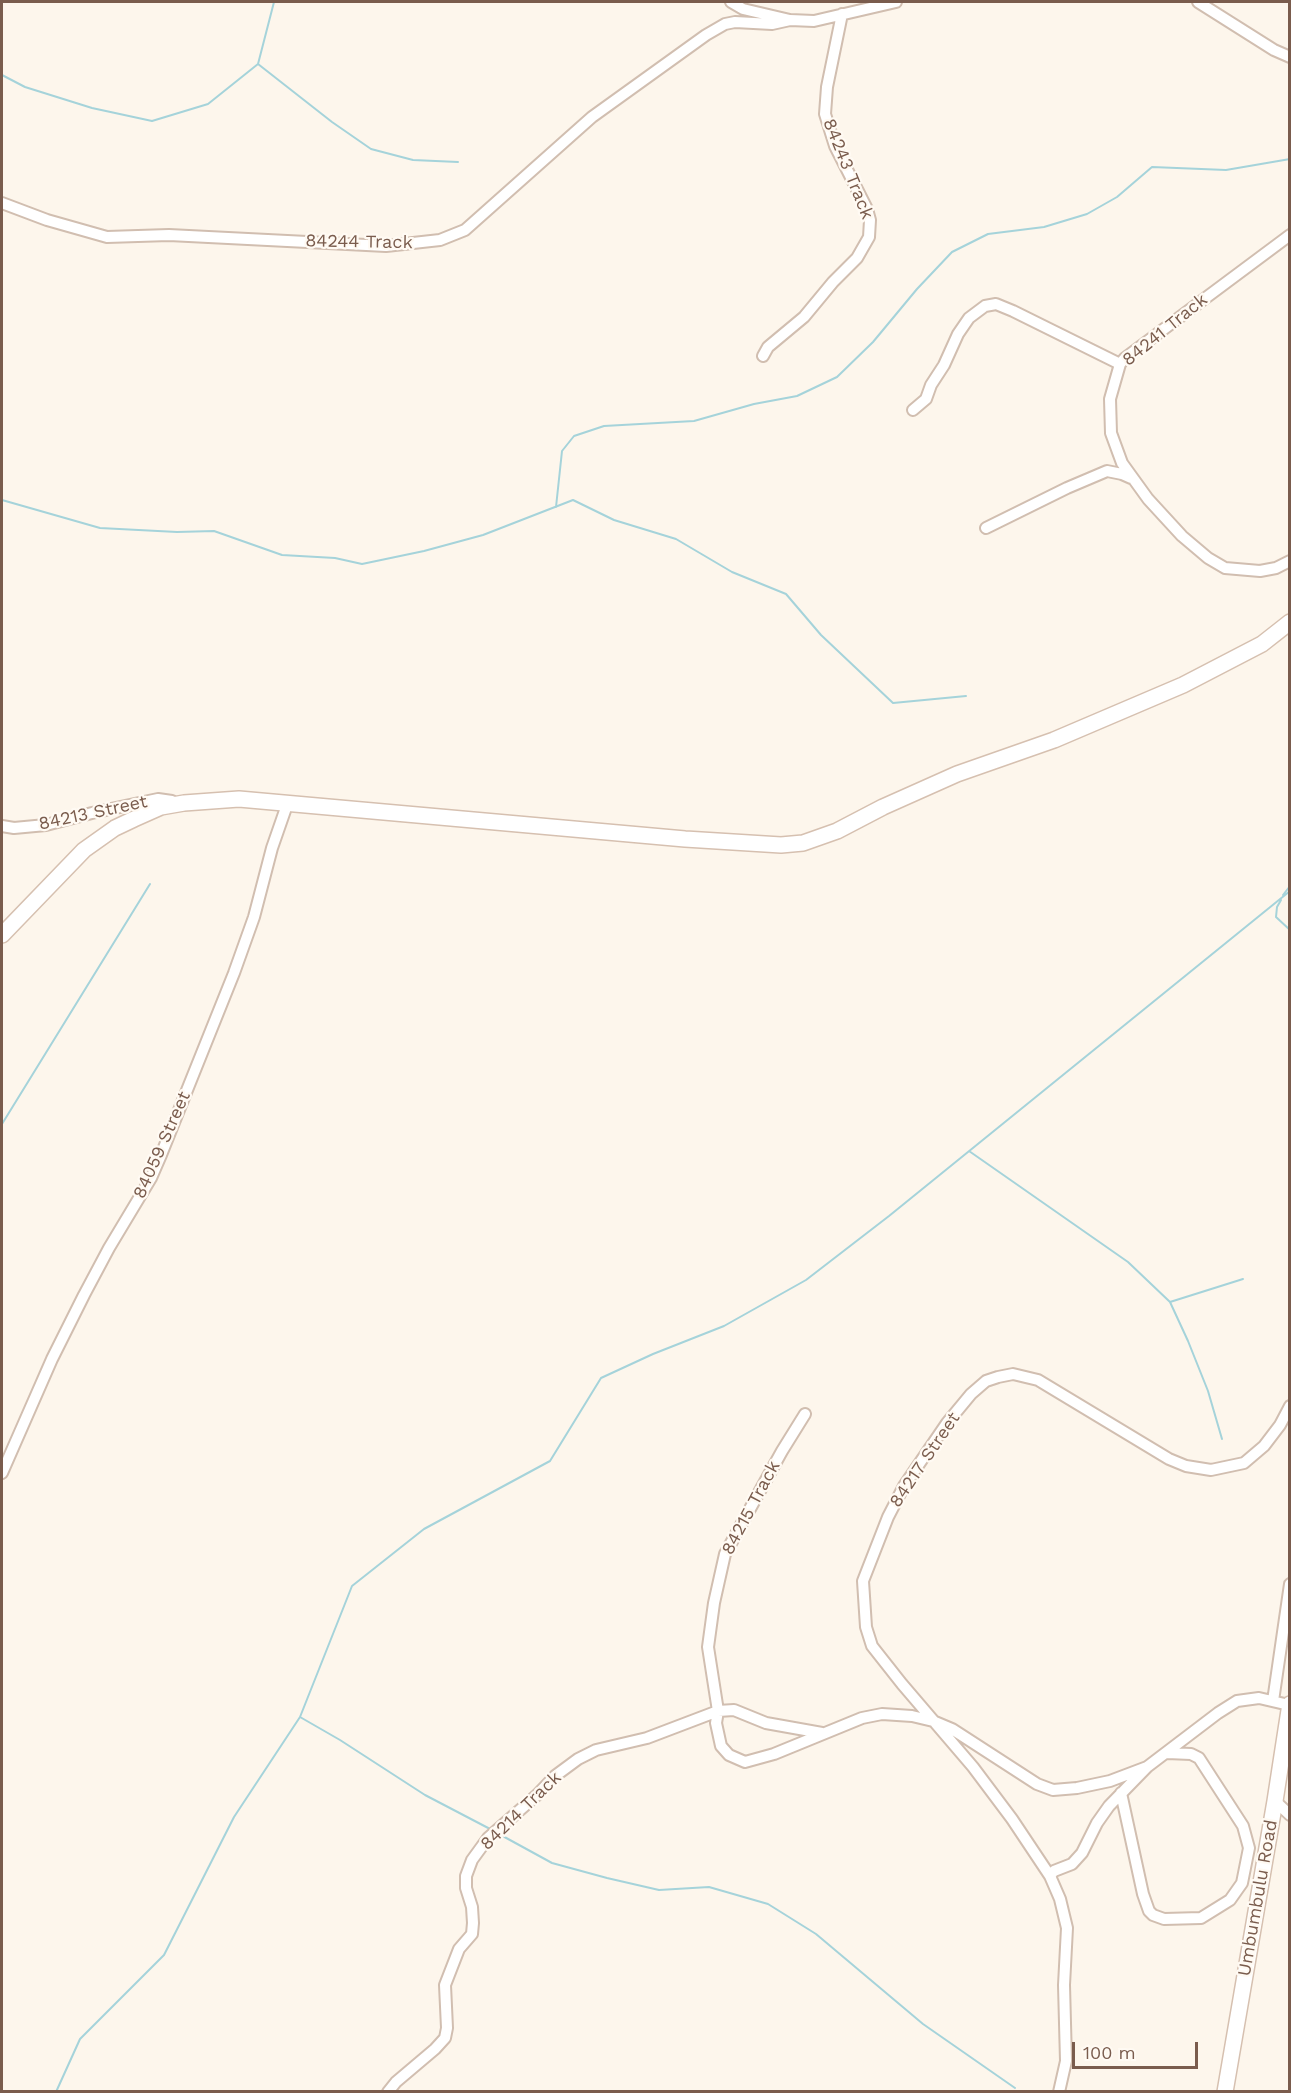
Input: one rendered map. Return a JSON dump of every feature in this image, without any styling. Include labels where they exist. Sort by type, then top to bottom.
[{"type":"street","points":[[731,2],[743,9],[790,20],[814,21],[896,2]]},
{"type":"street","points":[[1198,2],[1274,50],[1290,57]]},
{"type":"street","name":"84243 Track","points":[[763,356],[768,347],[804,317],[833,282],[857,258],[869,237],[870,220],[867,209],[835,146],[825,114],[827,87],[842,14]]},
{"type":"street","name":"84244 Track","points":[[2,203],[47,220],[107,237],[168,235],[386,246],[440,240],[465,230],[592,117],[706,35],[725,24],[735,22],[772,24],[790,20]]},
{"type":"street","name":"84241 Track","points":[[1290,235],[1155,334],[1120,364],[1110,399],[1111,433],[1122,463],[1148,499],[1182,536],[1208,558],[1226,568],[1260,571],[1276,568],[1290,561]]},
{"type":"street","points":[[913,410],[926,399],[958,334],[969,318],[985,306],[996,304],[1013,311],[1120,364]]},
{"type":"street","points":[[986,528],[1107,471],[1122,474],[1134,480]]},
{"type":"street","points":[[2,935],[84,850],[115,828],[134,819],[161,807],[184,803],[239,799],[288,802],[685,839],[781,845],[803,843],[837,831],[883,807],[957,774],[1054,740],[1183,685],[1262,644],[1290,622]]},
{"type":"street","name":"84213 Street","points":[[2,826],[14,828],[46,825],[158,799],[184,803]]},
{"type":"street","name":"84059 Street","points":[[2,1473],[52,1359],[109,1248],[151,1178],[161,1155],[234,973],[254,917],[272,848],[288,802]]},
{"type":"street","name":"84217 Street","points":[[1059,2091],[1066,2061],[1064,1985],[1067,1928],[1060,1899],[1050,1876],[1012,1819],[973,1767],[872,1646],[866,1627],[863,1581],[888,1517],[904,1486],[947,1423],[971,1394],[986,1381],[1013,1374],[1038,1380],[1169,1459],[1186,1466],[1211,1470],[1244,1463],[1258,1452],[1280,1425],[1290,1406]]},
{"type":"street","name":"84215 Track","points":[[805,1414],[776,1460],[725,1554],[714,1603],[708,1647],[718,1711],[716,1723],[721,1746],[729,1755],[745,1762],[774,1754],[822,1733]]},
{"type":"street","points":[[1273,1701],[1290,1584]]},
{"type":"street","points":[[1050,1876],[1054,1871],[1072,1864],[1082,1853],[1097,1823],[1121,1793],[1147,1767],[1237,1701],[1259,1698],[1289,1705]]},
{"type":"street","name":"Umbumbulu Road","points":[[1225,2091],[1275,1801],[1289,1705]]},
{"type":"street","name":"84214 Track","points":[[388,2091],[445,2038],[447,2028],[445,1985],[459,1949],[472,1934],[472,1907],[466,1888],[466,1876],[472,1860],[488,1838],[555,1776],[578,1759],[596,1750],[647,1738],[718,1711],[734,1710],[766,1723],[822,1733]]},
{"type":"street","points":[[822,1733],[882,1713],[933,1721],[952,1729],[1037,1784],[1053,1790],[1077,1788],[1110,1780],[1147,1767]]},
{"type":"street","points":[[1121,1793],[1141,1884],[1149,1911],[1153,1916],[1201,1918],[1230,1900],[1242,1883],[1249,1848],[1244,1826],[1199,1758],[1191,1754],[1167,1753]]},
{"type":"street","points":[[1275,1801],[1290,1815]]},
{"type":"waterway","points":[[2,75],[25,87],[92,108],[152,121],[208,104],[258,64],[274,2]]},
{"type":"waterway","points":[[258,64],[332,122],[371,149],[413,160],[458,162]]},
{"type":"waterway","points":[[556,507],[562,451],[574,436],[604,426],[694,421],[754,404],[797,396],[837,377],[873,342],[917,289],[952,252],[988,234],[1044,227],[1087,214],[1117,197],[1152,167],[1226,170],[1290,159]]},
{"type":"waterway","points":[[2,500],[100,528],[177,532],[214,531],[282,555],[335,558],[362,564],[424,551],[483,535],[573,500],[614,520],[676,539],[732,572],[786,594],[821,635],[893,703],[966,696]]},
{"type":"waterway","points":[[2,1124],[150,884]]},
{"type":"waterway","points":[[1283,895],[1290,886]]},
{"type":"waterway","points":[[56,2092],[80,2039],[164,1955],[234,1817],[300,1717],[352,1586],[424,1529],[550,1461],[601,1378],[653,1354],[724,1326],[806,1280],[889,1216],[1290,891]]},
{"type":"waterway","points":[[1281,900],[1277,907],[1276,917],[1290,930]]},
{"type":"waterway","points":[[969,1151],[1128,1262],[1170,1302],[1208,1391],[1222,1439]]},
{"type":"waterway","points":[[1170,1302],[1243,1279]]},
{"type":"waterway","points":[[300,1717],[425,1795],[492,1830]]},
{"type":"waterway","points":[[499,1834],[552,1863],[607,1878],[659,1890],[709,1887],[768,1904],[816,1934],[923,2024],[1015,2088]]}]
